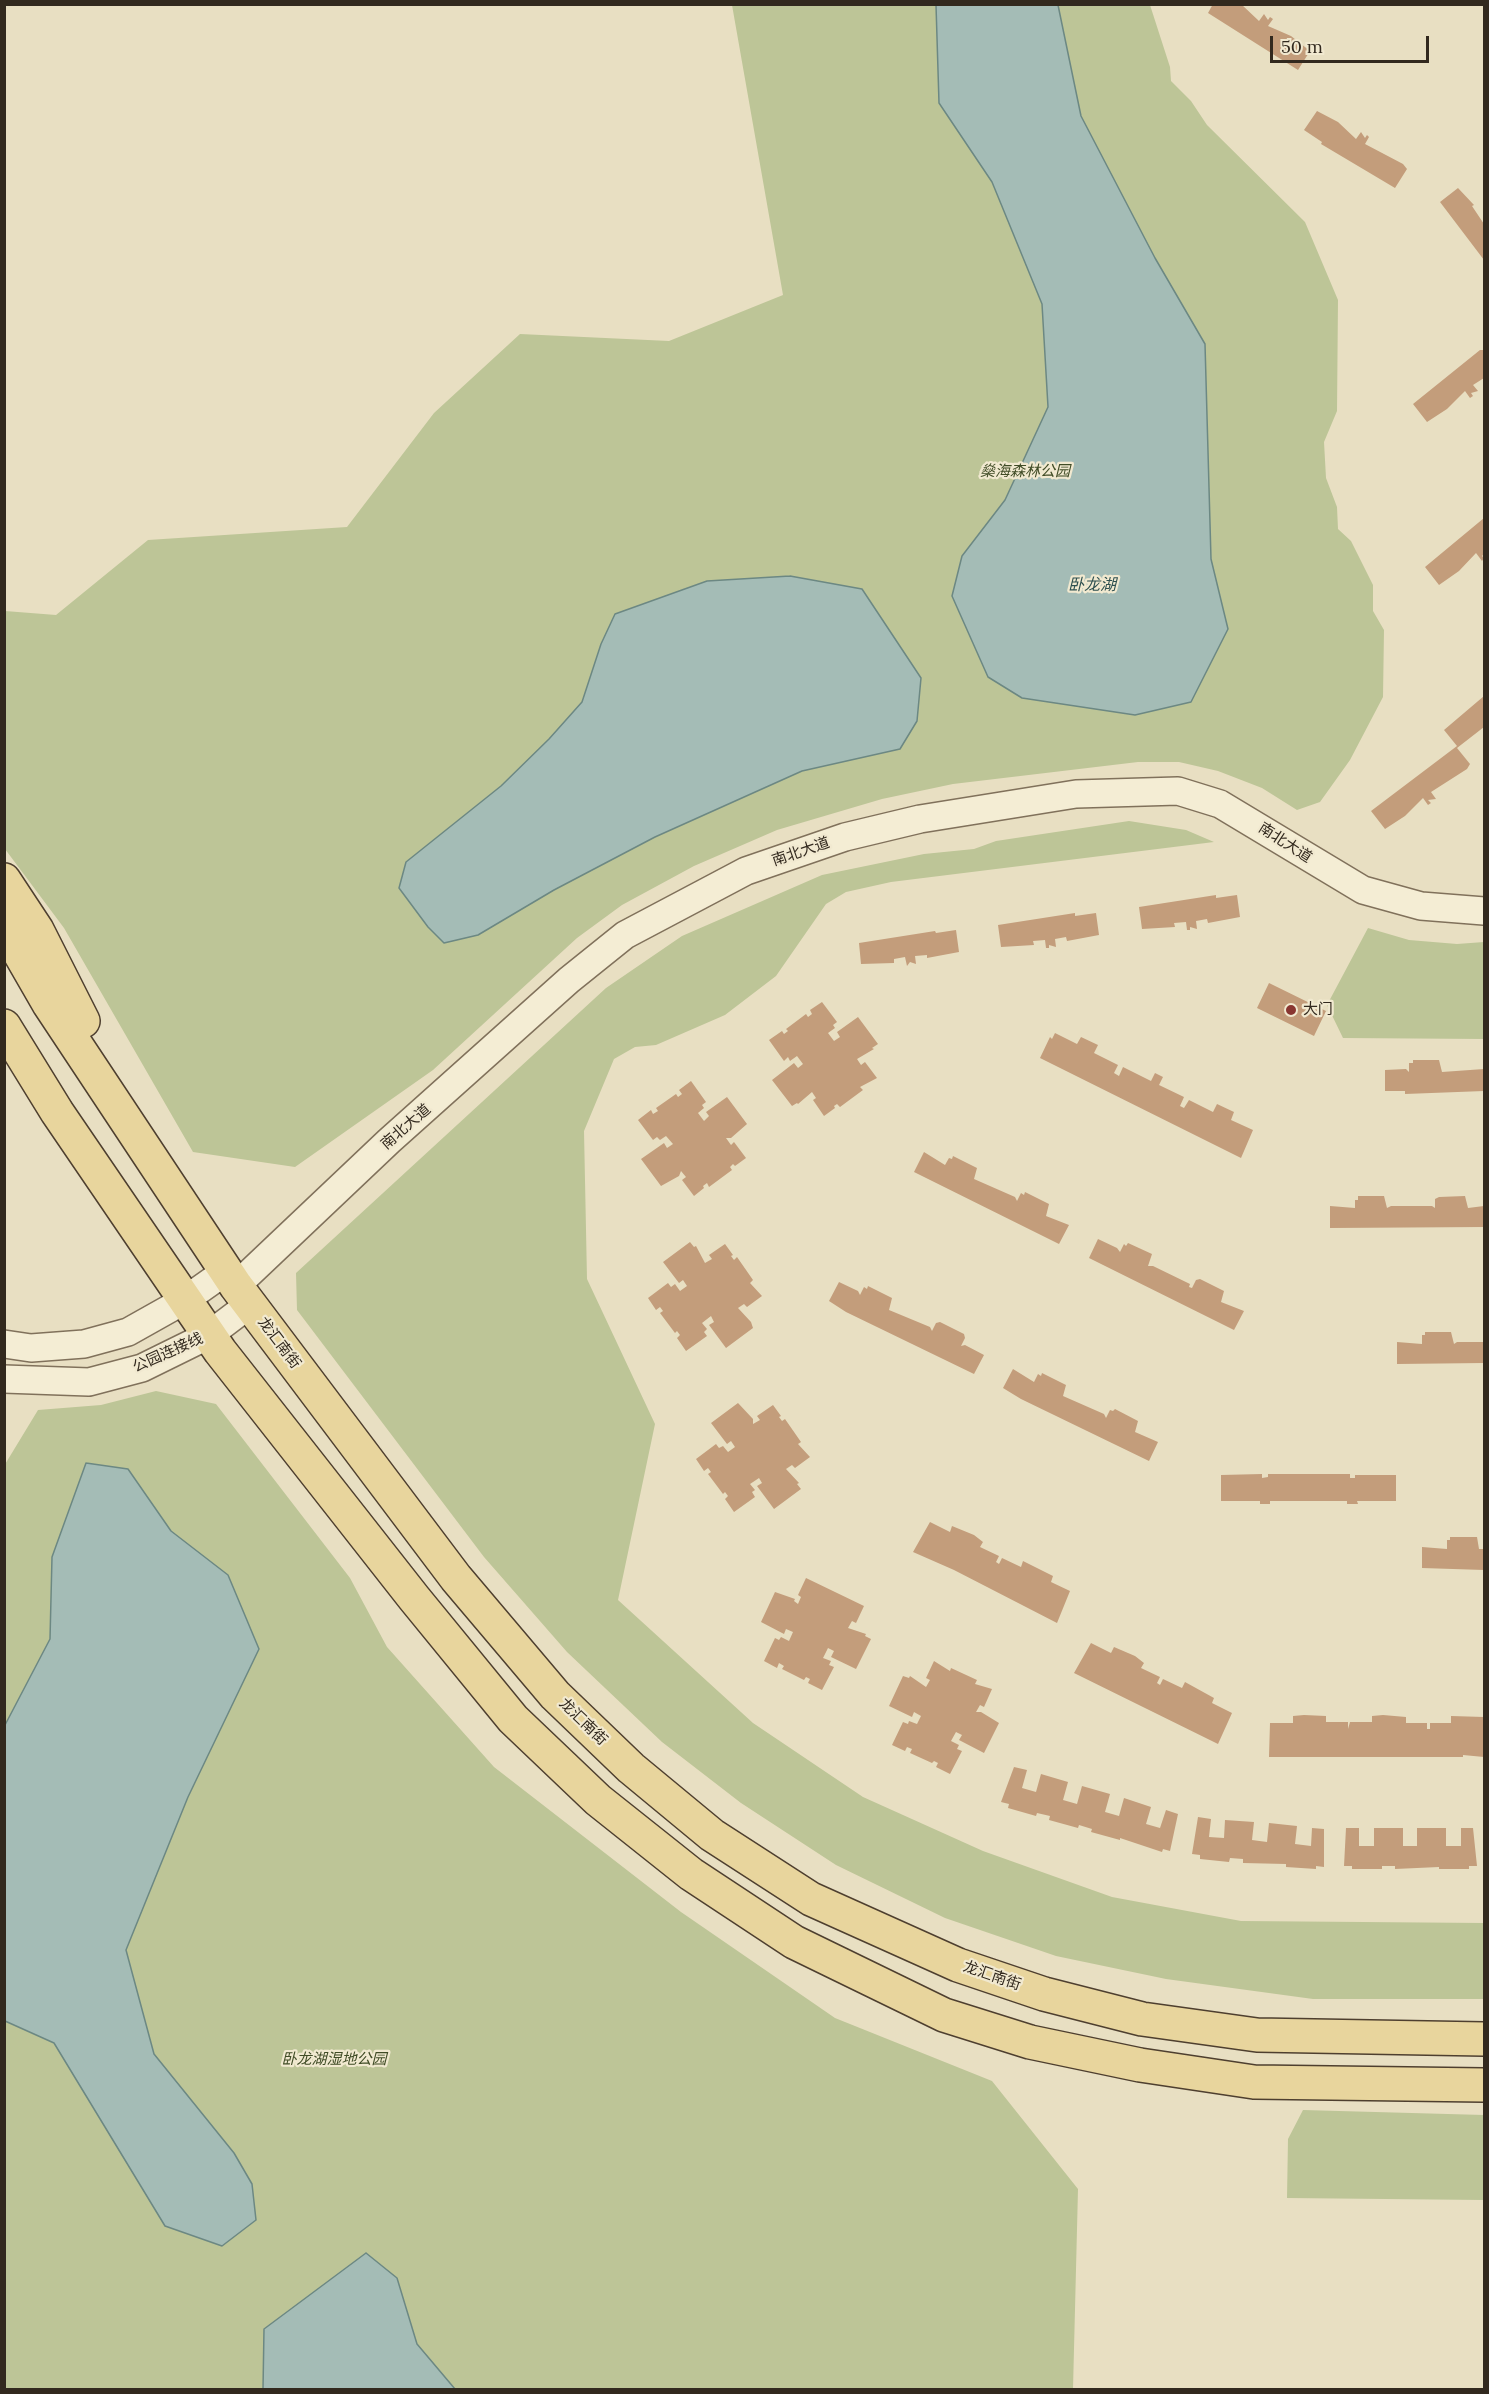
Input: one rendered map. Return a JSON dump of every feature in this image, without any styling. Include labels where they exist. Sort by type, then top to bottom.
[{"type":"main road","points":[[4,880],[37,930],[164,1180]]},
{"type":"main road","name":"龙汇南街","points":[[4,926],[49,1004],[237,1287],[456,1578],[555,1695],[631,1768],[712,1835],[811,1899],[958,1965],[1044,1994],[1142,2019],[1257,2035],[1485,2039]]},
{"type":"main road","points":[[4,1026],[57,1112],[209,1335],[414,1598],[513,1719],[598,1800],[690,1874],[794,1942],[944,2015],[1030,2042],[1129,2063],[1254,2082],[1485,2085]]},
{"type":"street","name":"南北大道","points":[[237,1287],[388,1141],[569,980],[625,935],[746,871],[845,837],[920,819],[1076,794],[1178,791],[1220,804],[1363,890],[1421,906],[1485,911]]},
{"type":"street","points":[[4,1344],[31,1348],[84,1344],[128,1332],[185,1300],[237,1287]]},
{"type":"street","name":"公园连接线","points":[[4,1379],[89,1382],[142,1368],[209,1335],[237,1287]]},
{"type":"green space","name":"燊海森林公园","points":[[732,5],[1150,5],[1170,67],[1171,81],[1191,101],[1207,125],[1305,222],[1338,300],[1337,411],[1324,442],[1326,478],[1337,507],[1338,529],[1351,541],[1373,585],[1373,611],[1384,630],[1383,697],[1350,760],[1320,802],[1297,810],[1262,788],[1218,771],[1179,762],[1138,762],[953,784],[882,799],[777,830],[694,866],[622,905],[577,938],[433,1070],[295,1167],[193,1152],[64,928],[5,849],[5,611],[56,615],[148,540],[347,527],[434,413],[520,334],[669,341],[783,295]]},
{"type":"green space","points":[[1129,821],[1186,830],[1214,842],[891,882],[846,892],[826,904],[776,976],[725,1015],[656,1045],[635,1047],[614,1059],[584,1131],[587,1279],[655,1424],[618,1600],[753,1723],[863,1797],[983,1851],[1112,1897],[1241,1921],[1484,1923],[1484,1999],[1313,1999],[1166,1979],[1056,1956],[945,1918],[836,1865],[741,1803],[662,1742],[567,1652],[484,1557],[297,1310],[296,1273],[606,988],[682,936],[822,875],[924,854],[974,849],[996,841]]},
{"type":"green space","points":[[1368,928],[1409,940],[1457,944],[1484,942],[1484,1039],[1343,1038],[1327,1005]]},
{"type":"green space","name":"卧龙湖湿地公园","points":[[156,1391],[216,1404],[350,1578],[387,1647],[494,1767],[681,1912],[835,2018],[992,2081],[1078,2189],[1073,2389],[5,2389],[4,1466],[38,1410],[101,1405]]},
{"type":"green space","points":[[1303,2110],[1484,2115],[1484,2200],[1287,2198],[1288,2139]]},
{"type":"water","name":"卧龙湖","points":[[936,5],[1058,5],[1081,116],[1155,258],[1205,344],[1211,559],[1228,629],[1191,702],[1135,715],[1022,698],[988,677],[952,596],[962,556],[1005,500],[1048,407],[1042,304],[992,182],[939,103]]},
{"type":"water","points":[[790,576],[862,589],[921,678],[917,721],[900,749],[802,771],[655,837],[554,890],[478,935],[444,943],[428,927],[399,888],[406,862],[501,786],[549,739],[582,702],[601,644],[615,614],[707,581]]},
{"type":"water","points":[[86,1463],[128,1469],[171,1531],[228,1575],[259,1649],[188,1797],[126,1950],[154,2054],[234,2153],[252,2184],[256,2220],[222,2246],[165,2226],[54,2043],[5,2021],[5,1725],[50,1639],[52,1557]]},
{"type":"water","points":[[366,2253],[397,2278],[417,2344],[455,2389],[263,2389],[264,2329]]},
{"type":"building","points":[[1213,4],[1241,4],[1259,21],[1264,14],[1268,20],[1270,17],[1273,19],[1268,26],[1291,36],[1310,51],[1298,70],[1208,13]]},
{"type":"building","points":[[1317,111],[1338,122],[1356,139],[1361,132],[1365,138],[1367,135],[1369,137],[1365,144],[1403,164],[1407,169],[1395,188],[1321,144],[1322,142],[1304,130]]},
{"type":"building","points":[[1458,188],[1474,205],[1472,206],[1484,224],[1484,260],[1440,202]]},
{"type":"building","points":[[1480,350],[1484,350],[1484,378],[1473,385],[1478,391],[1471,393],[1473,396],[1470,398],[1465,391],[1447,409],[1427,422],[1413,404]]},
{"type":"building","points":[[1484,518],[1484,554],[1482,556],[1484,558],[1482,561],[1476,553],[1459,571],[1439,585],[1425,567]]},
{"type":"building","points":[[1484,696],[1484,727],[1457,748],[1470,764],[1467,769],[1431,792],[1436,799],[1428,800],[1431,803],[1428,805],[1423,798],[1405,816],[1385,829],[1371,811],[1457,746],[1444,730]]},
{"type":"building","points":[[1216,895],[1216,898],[1237,895],[1240,917],[1208,923],[1207,919],[1196,921],[1197,929],[1190,927],[1190,930],[1187,930],[1186,922],[1174,923],[1175,927],[1142,929],[1139,907]]},
{"type":"building","points":[[1075,913],[1075,916],[1096,913],[1099,935],[1067,941],[1066,937],[1055,939],[1056,947],[1049,945],[1049,948],[1046,948],[1045,940],[1033,941],[1034,945],[1001,947],[998,925]]},
{"type":"building","points":[[956,930],[959,952],[927,958],[927,955],[915,956],[916,964],[910,962],[907,966],[905,957],[894,959],[894,963],[861,964],[859,943]]},
{"type":"building","name":"大门","points":[[1269,983],[1326,1011],[1314,1036],[1257,1008]]},
{"type":"building","points":[[822,1002],[837,1022],[833,1025],[835,1028],[828,1033],[834,1041],[840,1037],[837,1032],[858,1017],[878,1044],[857,1059],[861,1065],[865,1062],[877,1078],[860,1087],[863,1090],[840,1107],[837,1104],[834,1106],[835,1108],[824,1116],[813,1100],[816,1098],[812,1092],[798,1104],[792,1106],[772,1080],[794,1063],[798,1068],[803,1064],[797,1056],[790,1061],[788,1057],[784,1061],[769,1040],[782,1031],[784,1034],[788,1031],[786,1029],[806,1014],[808,1017],[812,1014],[810,1010]]},
{"type":"building","points":[[1055,1033],[1077,1044],[1081,1037],[1098,1045],[1094,1053],[1118,1065],[1114,1073],[1119,1076],[1123,1067],[1151,1081],[1155,1073],[1163,1077],[1159,1085],[1184,1097],[1180,1106],[1184,1108],[1189,1100],[1213,1112],[1217,1104],[1234,1112],[1231,1120],[1253,1130],[1241,1158],[1040,1058],[1050,1037],[1052,1039]]},
{"type":"building","points":[[1413,1060],[1439,1060],[1442,1072],[1484,1069],[1484,1091],[1405,1094],[1405,1091],[1385,1091],[1385,1070],[1406,1069],[1409,1072],[1409,1063],[1413,1063]]},
{"type":"building","points":[[691,1081],[706,1102],[702,1105],[704,1108],[698,1113],[704,1121],[709,1116],[706,1112],[727,1097],[747,1124],[731,1138],[726,1138],[731,1145],[734,1142],[746,1158],[735,1166],[733,1164],[730,1167],[732,1170],[709,1187],[707,1183],[694,1196],[682,1180],[686,1177],[681,1171],[679,1176],[661,1186],[641,1159],[664,1143],[667,1148],[673,1144],[666,1136],[660,1140],[657,1137],[653,1140],[638,1120],[651,1110],[653,1114],[658,1111],[656,1108],[676,1094],[678,1097],[682,1094],[679,1090]]},
{"type":"building","points":[[924,1152],[945,1165],[953,1156],[977,1168],[974,1179],[1015,1197],[1017,1201],[1021,1193],[1024,1195],[1025,1192],[1049,1204],[1046,1216],[1069,1225],[1059,1244],[914,1172]]},
{"type":"building","points":[[1358,1196],[1384,1196],[1387,1208],[1391,1206],[1432,1206],[1435,1208],[1435,1199],[1439,1197],[1465,1196],[1468,1208],[1484,1206],[1484,1227],[1330,1228],[1330,1206],[1355,1208],[1355,1200],[1358,1200]]},
{"type":"building","points":[[1098,1239],[1117,1248],[1120,1252],[1124,1244],[1126,1246],[1128,1243],[1152,1254],[1148,1266],[1153,1266],[1190,1284],[1189,1287],[1192,1288],[1196,1280],[1200,1279],[1224,1291],[1221,1302],[1244,1311],[1234,1330],[1089,1258]]},
{"type":"building","points":[[690,1242],[694,1247],[696,1246],[705,1263],[712,1259],[709,1255],[725,1244],[734,1260],[737,1257],[753,1280],[750,1283],[762,1296],[747,1307],[744,1304],[738,1308],[751,1322],[753,1328],[726,1348],[709,1325],[714,1322],[711,1316],[702,1323],[707,1329],[704,1332],[707,1336],[686,1351],[677,1338],[680,1335],[677,1331],[675,1333],[660,1313],[663,1311],[660,1307],[656,1310],[648,1298],[668,1283],[671,1287],[675,1284],[680,1291],[687,1286],[683,1280],[679,1283],[663,1262]]},
{"type":"building","points":[[839,1282],[858,1291],[860,1295],[864,1287],[867,1289],[868,1286],[892,1298],[889,1310],[930,1327],[932,1331],[936,1323],[940,1322],[964,1334],[965,1338],[961,1346],[965,1345],[984,1355],[974,1374],[846,1312],[829,1301]]},
{"type":"building","points":[[1425,1332],[1451,1332],[1454,1344],[1484,1342],[1484,1363],[1397,1364],[1397,1342],[1422,1344],[1422,1335],[1425,1335]]},
{"type":"building","points":[[1013,1369],[1034,1382],[1038,1374],[1041,1376],[1042,1373],[1066,1385],[1063,1396],[1104,1414],[1106,1418],[1110,1410],[1115,1409],[1138,1421],[1135,1432],[1158,1442],[1149,1461],[1003,1388]]},
{"type":"building","points":[[738,1403],[753,1419],[753,1424],[760,1420],[757,1416],[773,1405],[782,1421],[785,1419],[801,1442],[798,1444],[810,1457],[795,1468],[792,1465],[786,1469],[799,1483],[797,1484],[801,1489],[774,1509],[757,1486],[762,1483],[759,1478],[750,1484],[755,1490],[752,1492],[755,1497],[734,1512],[725,1499],[728,1496],[725,1492],[723,1494],[708,1474],[711,1472],[708,1468],[704,1471],[696,1459],[716,1444],[719,1448],[723,1446],[728,1452],[735,1447],[731,1441],[727,1444],[711,1423]]},
{"type":"building","points":[[1262,1474],[1262,1478],[1268,1477],[1268,1474],[1350,1474],[1350,1478],[1355,1478],[1355,1475],[1396,1475],[1396,1501],[1357,1501],[1358,1504],[1347,1504],[1347,1501],[1270,1501],[1270,1504],[1260,1504],[1260,1501],[1221,1501],[1221,1475]]},
{"type":"building","points":[[930,1522],[950,1532],[952,1526],[974,1535],[983,1542],[980,1547],[999,1556],[996,1562],[999,1564],[1002,1558],[1021,1567],[1023,1561],[1053,1576],[1051,1582],[1070,1591],[1057,1623],[954,1570],[913,1552]]},
{"type":"building","points":[[1450,1537],[1477,1537],[1479,1549],[1484,1549],[1484,1570],[1422,1568],[1422,1547],[1447,1549],[1447,1540],[1450,1540]]},
{"type":"building","points":[[806,1578],[864,1606],[856,1623],[852,1621],[848,1628],[866,1634],[865,1636],[871,1639],[856,1669],[831,1657],[834,1651],[828,1648],[823,1658],[831,1661],[829,1665],[834,1667],[822,1690],[808,1683],[810,1679],[806,1677],[804,1680],[782,1669],[784,1666],[779,1663],[777,1668],[764,1661],[775,1638],[779,1640],[781,1637],[789,1641],[793,1632],[786,1629],[784,1634],[761,1622],[775,1592],[795,1599],[794,1601],[798,1604],[801,1597],[798,1595]]},
{"type":"building","points":[[1091,1643],[1111,1653],[1114,1647],[1135,1656],[1144,1663],[1141,1668],[1160,1677],[1157,1683],[1160,1685],[1163,1679],[1182,1688],[1185,1682],[1214,1698],[1212,1703],[1232,1713],[1218,1744],[1074,1673]]},
{"type":"building","points":[[934,1661],[950,1671],[951,1668],[977,1680],[975,1684],[992,1689],[984,1707],[980,1705],[976,1712],[981,1712],[999,1723],[984,1753],[959,1740],[962,1735],[956,1732],[951,1741],[959,1745],[957,1749],[962,1751],[950,1774],[936,1767],[938,1763],[934,1761],[932,1763],[910,1753],[912,1749],[907,1747],[905,1751],[892,1745],[903,1722],[908,1724],[909,1721],[917,1724],[921,1716],[914,1712],[912,1717],[889,1706],[903,1676],[909,1678],[910,1676],[926,1687],[930,1680],[926,1678]]},
{"type":"building","points":[[1383,1715],[1406,1717],[1406,1723],[1427,1723],[1427,1729],[1430,1729],[1430,1723],[1451,1723],[1451,1716],[1484,1717],[1484,1757],[1463,1755],[1463,1757],[1269,1757],[1270,1723],[1293,1723],[1293,1716],[1326,1716],[1326,1722],[1348,1722],[1348,1729],[1350,1722],[1372,1722],[1372,1716]]},
{"type":"building","points":[[1014,1767],[1027,1770],[1022,1788],[1036,1792],[1041,1774],[1068,1782],[1063,1800],[1077,1804],[1082,1786],[1110,1794],[1105,1812],[1119,1816],[1124,1798],[1151,1807],[1146,1824],[1160,1828],[1166,1810],[1178,1814],[1170,1851],[1163,1849],[1162,1852],[1120,1838],[1120,1840],[1091,1832],[1092,1829],[1079,1825],[1078,1828],[1049,1820],[1050,1816],[1037,1813],[1036,1816],[1008,1808],[1009,1804],[1001,1802]]},
{"type":"building","points":[[1198,1817],[1211,1819],[1209,1837],[1224,1838],[1225,1820],[1254,1822],[1252,1840],[1267,1842],[1269,1823],[1297,1826],[1295,1844],[1311,1846],[1312,1828],[1324,1829],[1324,1867],[1316,1866],[1316,1869],[1286,1867],[1286,1864],[1243,1863],[1243,1859],[1230,1858],[1229,1862],[1200,1859],[1200,1855],[1192,1854]]},
{"type":"building","points":[[1346,1828],[1359,1828],[1359,1846],[1374,1846],[1374,1828],[1403,1828],[1403,1846],[1417,1846],[1417,1828],[1446,1828],[1446,1846],[1461,1846],[1461,1828],[1473,1828],[1477,1866],[1469,1866],[1469,1869],[1439,1869],[1439,1867],[1395,1869],[1395,1866],[1382,1866],[1382,1869],[1352,1869],[1352,1866],[1344,1866]]},
{"type":"place","name":"大门","points":[[1291,1010]]}]
